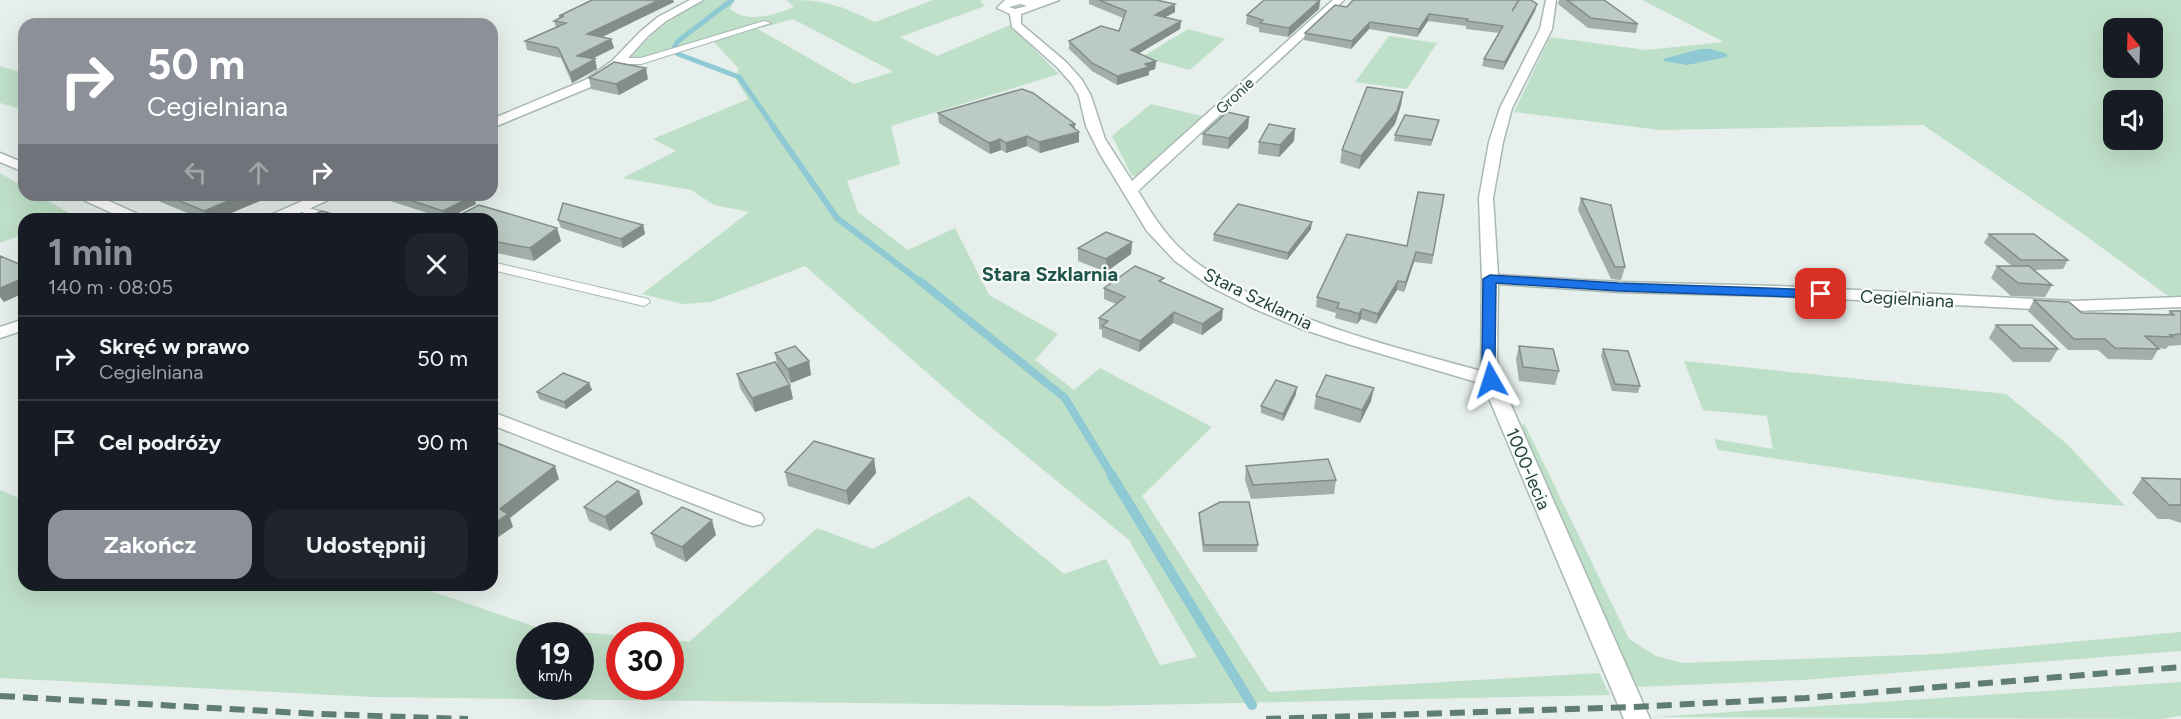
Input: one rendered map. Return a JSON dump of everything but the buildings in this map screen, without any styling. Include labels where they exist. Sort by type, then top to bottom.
[{"type":"street","points":[[498,121],[589,83],[620,61],[644,34],[662,19],[698,0]]},
{"type":"street","points":[[1007,5],[1032,9],[1033,4],[1054,0]]},
{"type":"street","name":"Gronie","points":[[1131,190],[1339,0]]},
{"type":"street","name":"1000-lecia","points":[[1551,0],[1546,29],[1506,108],[1496,142],[1486,198],[1490,279],[1488,359],[1491,380],[1511,431],[1637,719]]},
{"type":"street","name":"Stara Szklarnia","points":[[1007,5],[1016,25],[1073,78],[1084,93],[1094,129],[1113,165],[1131,190],[1151,227],[1168,248],[1202,273],[1257,303],[1323,331],[1491,380]]},
{"type":"street","points":[[0,157],[18,165]]},
{"type":"street","points":[[97,201],[124,213]]},
{"type":"street","points":[[287,213],[315,201]]},
{"type":"street","name":"Cegielniana","points":[[1490,279],[1618,287],[1776,291],[2063,306],[2181,302]]},
{"type":"street","points":[[0,333],[18,326]]},
{"type":"street","points":[[498,420],[753,519]]},
{"type":"lane","points":[[620,61],[641,61],[767,22]]},
{"type":"lane","points":[[299,208],[316,213]]},
{"type":"lane","points":[[498,267],[644,302]]},
{"type":"green space","points":[[704,0],[735,0],[730,9],[737,14],[753,17],[762,17],[794,7],[787,0],[823,2],[875,22],[933,0],[980,0],[985,6],[900,37],[937,56],[1010,25],[1059,74],[891,126],[900,164],[847,181],[858,212],[908,250],[955,228],[989,295],[1058,334],[1035,360],[1074,390],[1100,368],[1212,427],[1142,496],[1269,692],[1599,673],[1610,695],[1096,706],[614,700],[684,700],[684,641],[689,642],[817,528],[873,549],[969,496],[1064,574],[1106,559],[1160,665],[1197,657],[1129,540],[964,405],[805,266],[711,302],[683,304],[642,294],[749,212],[714,205],[691,190],[623,178],[676,151],[653,139],[748,99],[735,78],[739,69],[713,41],[644,58],[630,59],[655,33]],"holes":[[[793,19],[892,72],[854,84],[758,29]]]},
{"type":"green space","points":[[1642,0],[2181,0],[2181,297],[2171,298],[2072,226],[1923,125],[1661,130],[1514,112],[1550,37],[1646,50],[1724,42]]},
{"type":"green space","points":[[1188,29],[1225,39],[1190,70],[1142,57]]},
{"type":"green space","points":[[1389,36],[1437,43],[1407,89],[1355,82]]},
{"type":"green space","points":[[0,66],[18,71],[18,108],[0,103]]},
{"type":"green space","points":[[1151,104],[1206,117],[1141,175],[1132,176],[1112,136]]},
{"type":"green space","points":[[0,173],[18,184],[18,201],[48,201],[69,213],[18,213],[18,236],[0,243]]},
{"type":"green space","points":[[1684,361],[2006,394],[2067,444],[2125,506],[2056,500],[1718,450],[1714,439],[1773,449],[1767,416],[1703,410]]},
{"type":"green space","points":[[1524,423],[1629,639],[1656,656],[1683,663],[1938,654],[2181,632],[2181,651],[1802,680],[1636,687],[1519,431]]},
{"type":"green space","points":[[0,490],[18,498],[18,591],[431,591],[521,622],[516,622],[516,699],[373,697],[0,678]]},
{"type":"green space","points":[[594,633],[606,634],[606,700],[594,700]]},
{"type":"green space","points":[[2181,682],[2181,716],[2160,719],[1654,717]]},
{"type":"water","points":[[1700,49],[1711,49],[1727,54],[1727,57],[1687,65],[1663,59]]},
{"type":"waterway","points":[[674,48],[678,41],[732,0]]},
{"type":"waterway","points":[[678,54],[739,77],[773,126]]},
{"type":"waterway","points":[[772,125],[837,218],[922,283]]},
{"type":"waterway","points":[[920,281],[1065,398],[1113,477]]},
{"type":"waterway","points":[[1112,476],[1252,705]]},
{"type":"railway","points":[[1266,719],[1632,707],[1806,698],[2181,667]]},
{"type":"railway","points":[[0,696],[319,714],[468,719]]},
{"type":"district","name":"Stara Szklarnia","points":[[1050,274]]},
{"type":"route","points":[[1491,380],[1488,359],[1490,279],[1618,287],[1821,294]]}]
